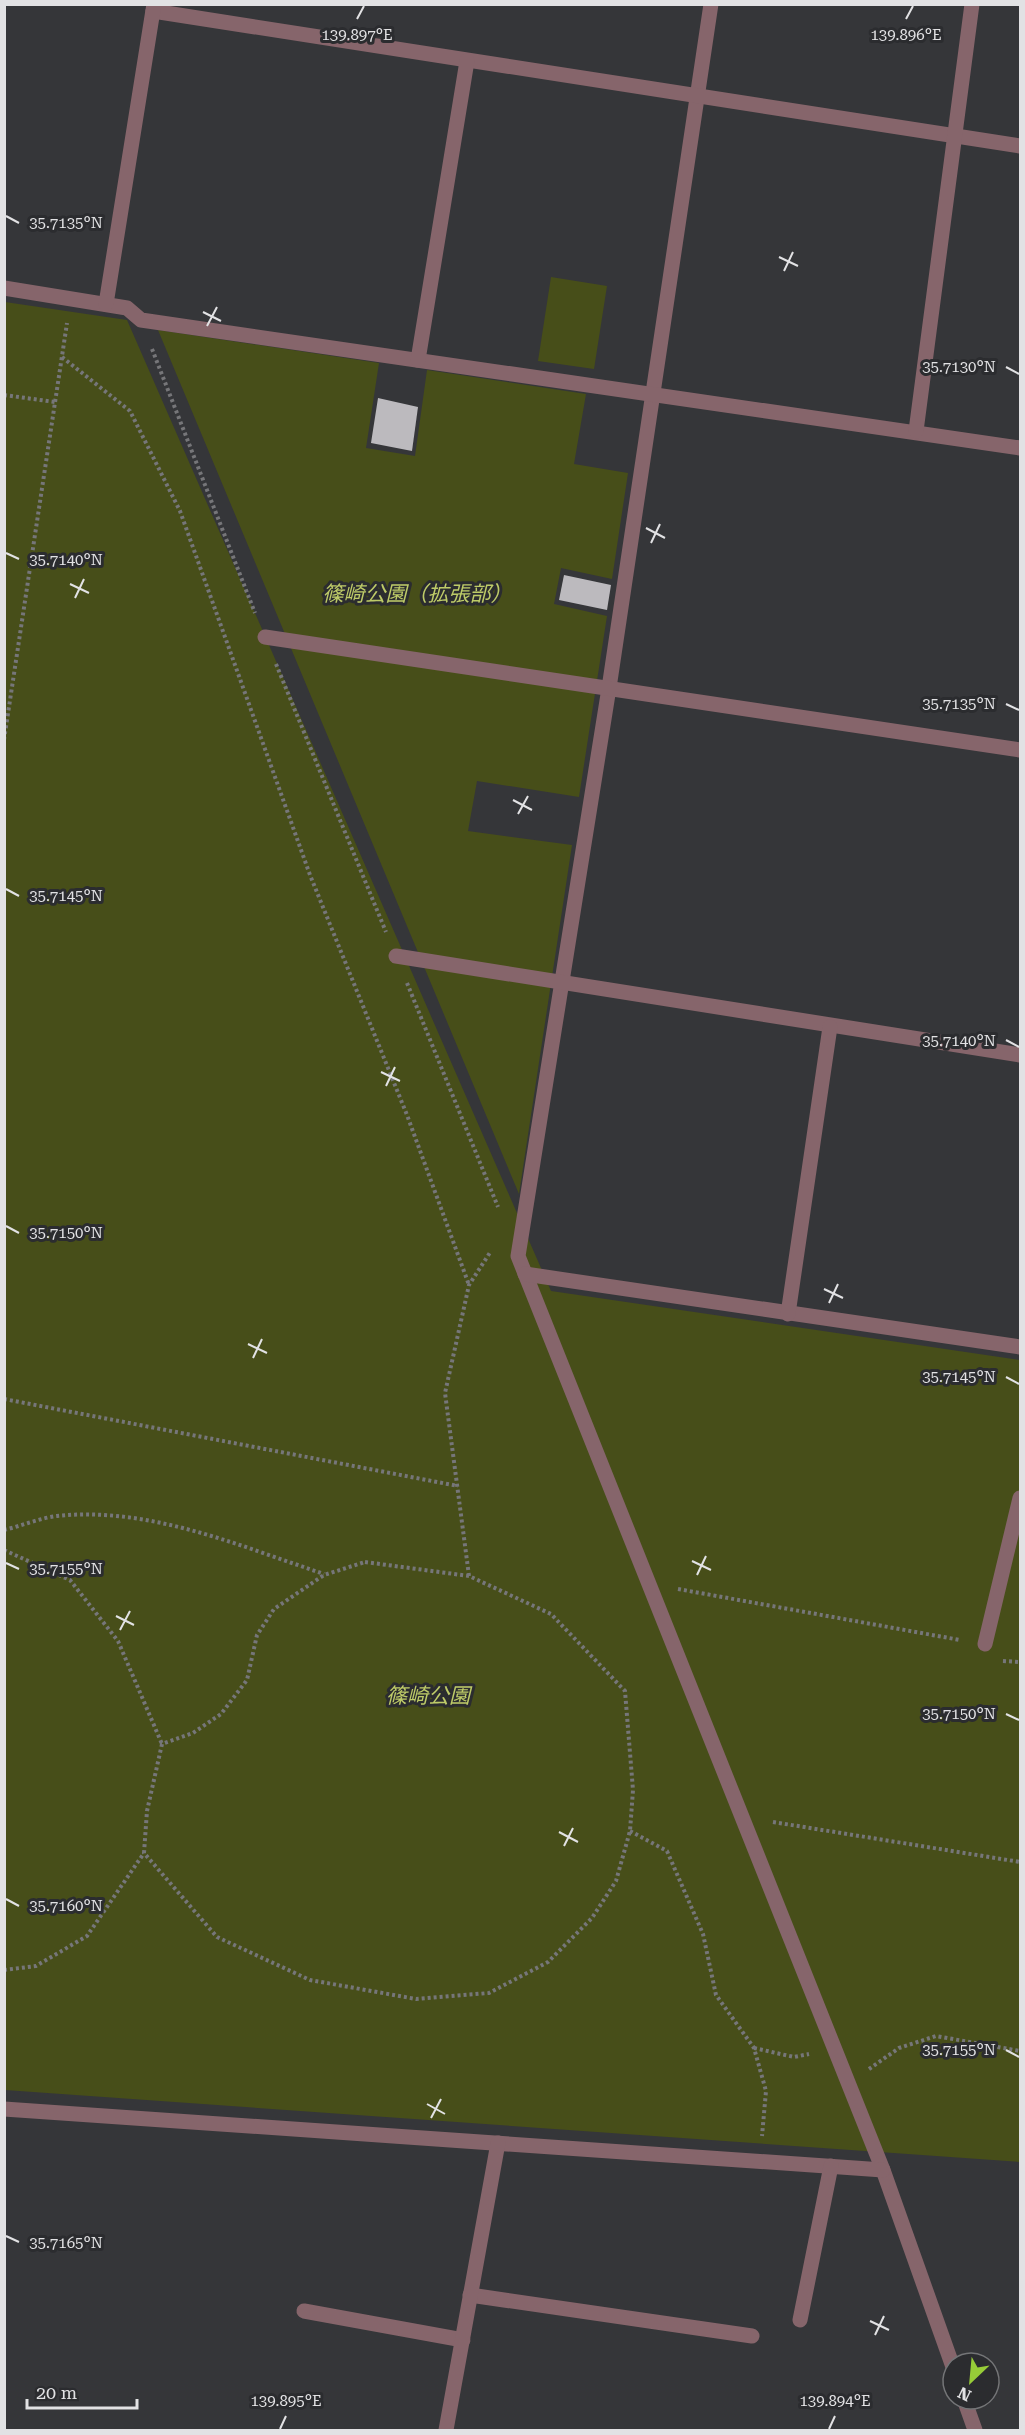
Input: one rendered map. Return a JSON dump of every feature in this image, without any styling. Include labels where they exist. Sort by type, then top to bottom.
[{"type":"street","points":[[711,4],[609,688],[518,1256],[836,2050],[883,2170],[947,2351]]},
{"type":"street","points":[[916,431],[972,4]]},
{"type":"street","points":[[106,304],[154,8],[467,61],[1020,146]]},
{"type":"street","points":[[418,360],[467,61]]},
{"type":"street","points":[[4,288],[127,308],[141,320],[916,431],[1020,448]]},
{"type":"street","points":[[265,637],[1020,750]]},
{"type":"street","points":[[396,956],[830,1027],[1020,1055]]},
{"type":"street","points":[[788,1314],[830,1027]]},
{"type":"street","points":[[525,1274],[1020,1347]]},
{"type":"street","points":[[985,1644],[1020,1498]]},
{"type":"street","points":[[4,2109],[883,2170]]},
{"type":"street","points":[[446,2430],[498,2143]]},
{"type":"street","points":[[800,2320],[831,2166]]},
{"type":"street","points":[[471,2295],[752,2336]]},
{"type":"street","points":[[304,2311],[463,2340]]},
{"type":"street","points":[[968,2411],[975,2430]]},
{"type":"path","points":[[4,740],[71,298]]},
{"type":"path","points":[[141,320],[265,637],[518,1256]]},
{"type":"path","points":[[62,357],[130,411],[180,511],[310,875],[407,1115],[469,1286]]},
{"type":"path","points":[[4,395],[55,402]]},
{"type":"path","points":[[469,1576],[446,1393],[469,1286],[494,1247]]},
{"type":"path","points":[[4,1399],[458,1486]]},
{"type":"path","points":[[4,1530],[57,1516],[117,1516],[197,1532],[324,1575]]},
{"type":"path","points":[[4,1550],[70,1580],[118,1641],[162,1744],[147,1810],[144,1853],[87,1936],[36,1966],[4,1970]]},
{"type":"path","points":[[144,1853],[217,1937],[310,1980],[416,1999],[489,1993],[548,1962],[592,1918],[615,1881],[630,1831],[633,1790],[625,1691],[551,1614],[469,1576],[365,1562],[324,1575],[274,1609],[257,1635],[247,1680],[221,1714],[193,1733],[162,1744]]},
{"type":"path","points":[[649,1584],[985,1644],[994,1660],[1020,1662]]},
{"type":"path","points":[[742,1817],[1020,1862]]},
{"type":"path","points":[[630,1831],[667,1851],[703,1934],[716,1995],[754,2048],[765,2091],[760,2161]]},
{"type":"path","points":[[849,2084],[899,2048],[936,2036],[1020,2051]]},
{"type":"path","points":[[754,2048],[794,2056],[836,2050]]},
{"type":"green space","points":[[551,277],[607,286],[594,369],[538,361]]},
{"type":"green space","name":"篠崎公園","points":[[5,302],[127,320],[551,1291],[1020,1360],[1020,2162],[5,2090]]},
{"type":"green space","name":"篠崎公園（拡張部）","points":[[158,330],[379,363],[366,448],[415,456],[427,370],[586,394],[574,464],[628,473],[612,579],[561,568],[554,604],[607,616],[579,797],[477,781],[468,831],[572,845],[519,1194]]},
{"type":"building","points":[[378,398],[418,407],[412,451],[371,443]]},
{"type":"building","points":[[564,575],[611,585],[607,610],[559,600]]}]
